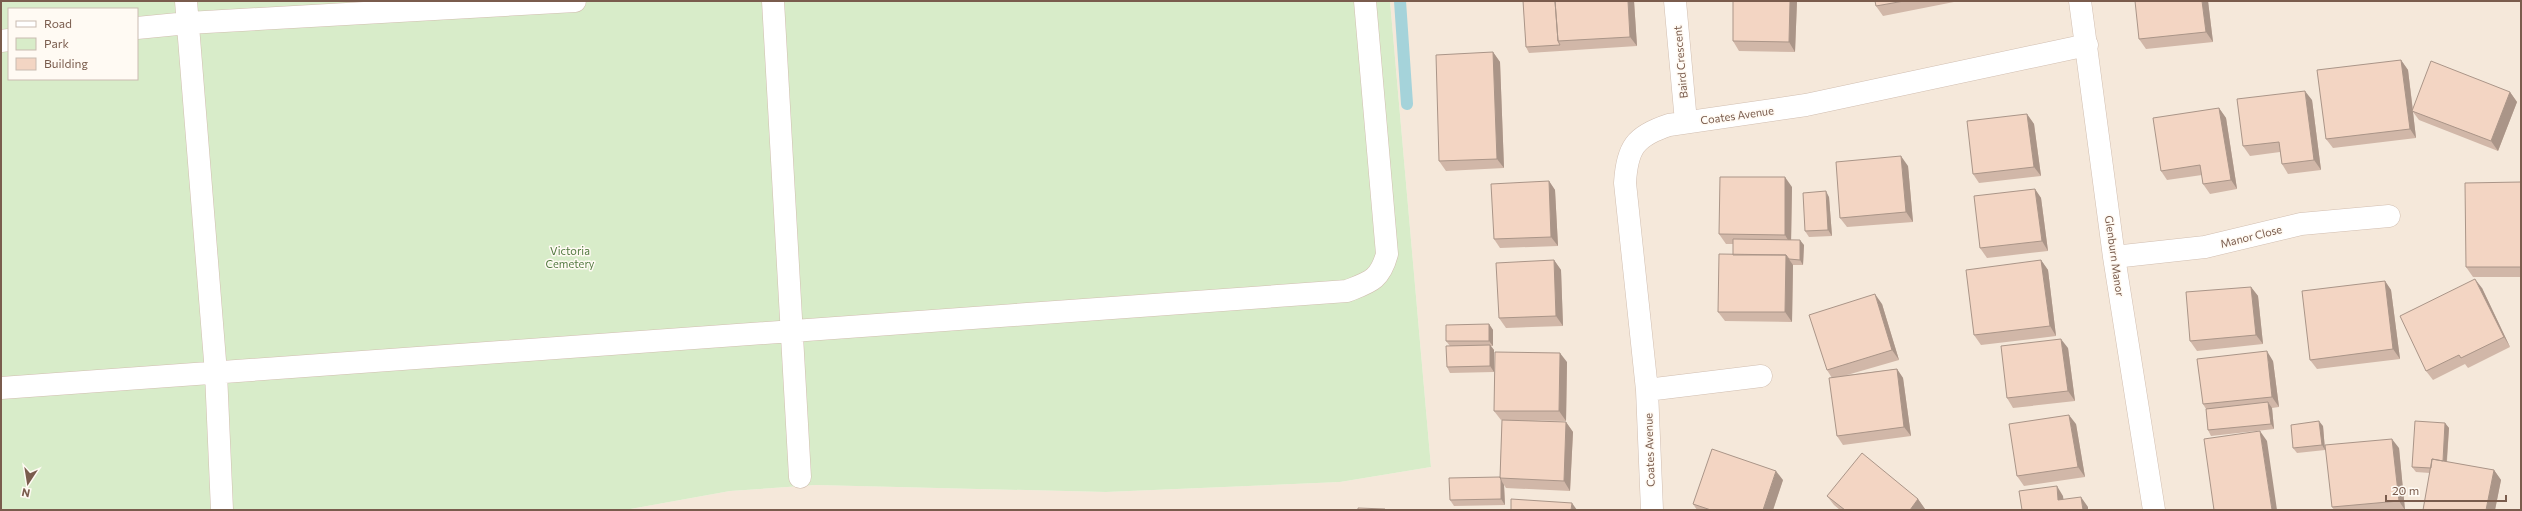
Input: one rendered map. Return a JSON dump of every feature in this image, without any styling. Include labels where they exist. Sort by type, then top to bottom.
[{"type":"street","points":[[186,1],[216,372],[222,510]]},
{"type":"street","points":[[138,28],[188,23],[575,1]]},
{"type":"street","points":[[773,1],[800,477]]},
{"type":"street","points":[[1,388],[1347,291],[1372,282],[1383,269],[1387,254],[1365,1]]},
{"type":"street","name":"Baird Crescent","points":[[1674,1],[1686,122]]},
{"type":"street","name":"Glenburn Manor","points":[[2080,1],[2114,257],[2154,510]]},
{"type":"street","name":"Coates Avenue","points":[[1652,510],[1647,390],[1625,183],[1626,164],[1633,146],[1641,137],[1653,130],[1686,122],[1806,105],[2087,45]]},
{"type":"street","name":"Manor Close","points":[[2114,257],[2205,247],[2301,224],[2389,216]]},
{"type":"street","points":[[1647,390],[1761,376]]},
{"type":"shaded area","points":[[1390,1],[2521,1],[2521,510],[625,510],[730,491],[816,485],[1106,492],[1340,482],[1431,467]]},
{"type":"green space","name":"Victoria Cemetery","points":[[1,1],[1390,1],[1431,467],[1340,482],[1106,492],[816,485],[730,491],[625,510],[1,510]]},
{"type":"building","points":[[1523,1],[1555,1],[1558,41],[1560,45],[1526,47]]},
{"type":"building","points":[[1555,1],[1628,1],[1630,37],[1558,41]]},
{"type":"building","points":[[1733,1],[1790,1],[1789,42],[1733,41]]},
{"type":"building","points":[[1875,1],[1904,1],[1876,6]]},
{"type":"building","points":[[2135,1],[2202,1],[2206,32],[2139,39]]},
{"type":"building","points":[[1493,52],[1497,159],[1439,161],[1436,55]]},
{"type":"building","points":[[2401,60],[2410,129],[2326,139],[2317,70]]},
{"type":"building","points":[[2431,61],[2510,92],[2491,141],[2412,111]]},
{"type":"building","points":[[2305,91],[2314,160],[2282,164],[2279,142],[2243,146],[2237,99]]},
{"type":"building","points":[[2219,108],[2231,180],[2203,184],[2200,165],[2161,171],[2153,118]]},
{"type":"building","points":[[2027,114],[2034,167],[1973,174],[1967,121]]},
{"type":"building","points":[[1901,156],[1906,212],[1840,218],[1836,162]]},
{"type":"building","points":[[1720,177],[1785,177],[1785,235],[1719,234]]},
{"type":"building","points":[[1549,181],[1551,237],[1494,239],[1491,184]]},
{"type":"building","points":[[2521,182],[2521,267],[2466,267],[2465,183]]},
{"type":"building","points":[[2035,189],[2042,241],[1980,248],[1974,196]]},
{"type":"building","points":[[1826,191],[1828,230],[1805,231],[1803,193]]},
{"type":"building","points":[[1733,239],[1800,240],[1800,260],[1789,259],[1786,255],[1733,255]]},
{"type":"building","points":[[1719,254],[1786,255],[1785,312],[1718,312]]},
{"type":"building","points":[[1554,260],[1556,316],[1499,318],[1496,263]]},
{"type":"building","points":[[2041,260],[2050,326],[1974,335],[1966,270]]},
{"type":"building","points":[[2475,279],[2504,337],[2461,358],[2459,355],[2426,371],[2400,316]]},
{"type":"building","points":[[2385,281],[2393,349],[2310,360],[2302,291]]},
{"type":"building","points":[[2251,287],[2256,335],[2190,341],[2186,292]]},
{"type":"building","points":[[1875,294],[1892,350],[1827,370],[1809,315]]},
{"type":"building","points":[[1489,324],[1489,341],[1446,341],[1446,325]]},
{"type":"building","points":[[2061,339],[2068,391],[2007,398],[2001,346]]},
{"type":"building","points":[[1490,345],[1490,366],[1447,367],[1446,346]]},
{"type":"building","points":[[2267,351],[2272,397],[2203,404],[2197,359]]},
{"type":"building","points":[[1495,352],[1560,353],[1559,411],[1494,411]]},
{"type":"building","points":[[1897,369],[1904,427],[1837,436],[1829,378]]},
{"type":"building","points":[[2268,402],[2271,424],[2208,430],[2206,409]]},
{"type":"building","points":[[2069,415],[2078,467],[2017,476],[2009,424]]},
{"type":"building","points":[[1502,420],[1566,422],[1564,481],[1500,478]]},
{"type":"building","points":[[2319,421],[2322,445],[2293,448],[2291,425]]},
{"type":"building","points":[[2415,421],[2445,423],[2443,461],[2432,459],[2431,468],[2412,467]]},
{"type":"building","points":[[2260,431],[2272,510],[2214,510],[2204,439]]},
{"type":"building","points":[[2392,439],[2399,501],[2332,507],[2325,445]]},
{"type":"building","points":[[1712,449],[1776,471],[1763,510],[1711,510],[1693,504]]},
{"type":"building","points":[[1862,453],[1918,499],[1910,510],[1845,510],[1827,496]]},
{"type":"building","points":[[2432,459],[2494,470],[2486,510],[2423,510]]},
{"type":"building","points":[[1500,477],[1501,499],[1450,500],[1449,478]]},
{"type":"building","points":[[2057,486],[2058,500],[2081,497],[2083,510],[2022,510],[2019,491]]},
{"type":"building","points":[[1511,499],[1572,503],[1571,510],[1511,510]]},
{"type":"building","points":[[1358,508],[1385,509],[1385,510],[1358,510]]},
{"type":"waterway","points":[[1400,1],[1407,104]]}]
